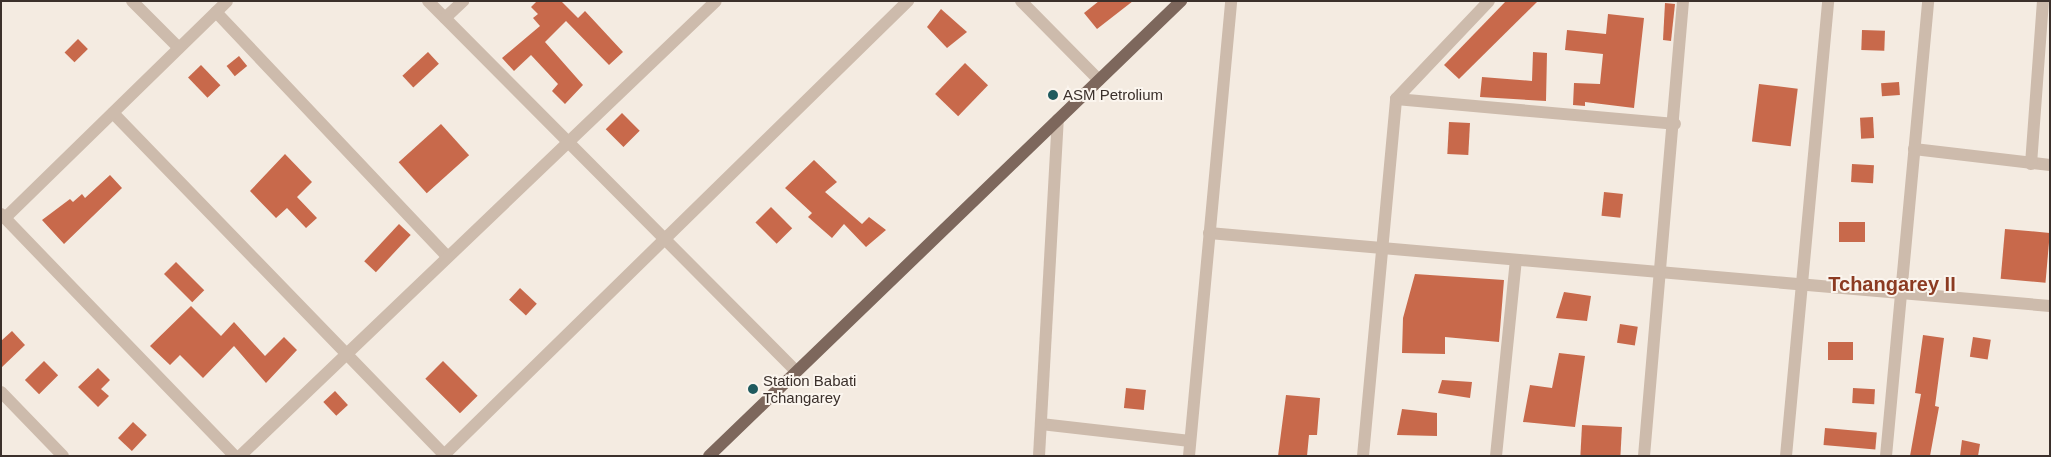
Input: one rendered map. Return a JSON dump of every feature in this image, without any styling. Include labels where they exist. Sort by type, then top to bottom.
[{"type":"main road","points":[[709,456],[795,370],[1181,1]]},
{"type":"street","points":[[132,1],[179,48]]},
{"type":"street","points":[[227,1],[113,113],[3,216],[235,456]]},
{"type":"street","points":[[428,1],[795,370]]},
{"type":"street","points":[[445,18],[463,1]]},
{"type":"street","points":[[240,456],[716,1]]},
{"type":"street","points":[[113,113],[443,455],[908,1]]},
{"type":"street","points":[[1021,1],[1099,80]]},
{"type":"street","points":[[1188,456],[1231,1]]},
{"type":"street","points":[[1363,456],[1396,99],[1489,1]]},
{"type":"street","points":[[1644,456],[1662,272],[1683,1]]},
{"type":"street","points":[[1786,456],[1828,1]]},
{"type":"street","points":[[1886,456],[1928,1]]},
{"type":"street","points":[[2031,164],[2043,1]]},
{"type":"street","points":[[216,12],[448,257]]},
{"type":"street","points":[[1396,99],[1674,124]]},
{"type":"street","points":[[1039,456],[1058,120]]},
{"type":"street","points":[[1914,149],[2050,166]]},
{"type":"street","points":[[1210,233],[2050,306]]},
{"type":"street","points":[[1496,456],[1516,260]]},
{"type":"street","points":[[1,392],[63,456]]},
{"type":"street","points":[[1041,424],[1190,441]]},
{"type":"building","points":[[537,1],[561,1],[578,18],[585,11],[623,52],[609,65],[566,21],[545,42],[583,85],[565,104],[552,91],[558,84],[531,55],[514,71],[502,58],[540,26],[533,18],[538,14],[531,7]]},
{"type":"building","points":[[1099,1],[1133,1],[1097,29],[1084,13]]},
{"type":"building","points":[[1506,1],[1538,1],[1459,79],[1444,65]]},
{"type":"building","points":[[1665,3],[1675,4],[1671,41],[1663,40]]},
{"type":"building","points":[[941,9],[967,32],[947,48],[927,27]]},
{"type":"building","points":[[1608,14],[1644,18],[1634,108],[1585,102],[1585,106],[1573,105],[1574,83],[1600,84],[1603,54],[1565,50],[1567,30],[1606,34]]},
{"type":"building","points":[[1862,30],[1885,31],[1884,51],[1861,50]]},
{"type":"building","points":[[78,39],[88,49],[74,62],[65,52]]},
{"type":"building","points":[[428,52],[439,64],[413,88],[402,76]]},
{"type":"building","points":[[1533,52],[1547,53],[1546,101],[1480,97],[1482,77],[1532,81]]},
{"type":"building","points":[[239,56],[247,66],[235,76],[227,66]]},
{"type":"building","points":[[965,63],[988,85],[958,116],[935,94]]},
{"type":"building","points":[[201,65],[220,85],[208,98],[188,78]]},
{"type":"building","points":[[1899,82],[1900,95],[1882,96],[1881,83]]},
{"type":"building","points":[[1759,84],[1798,89],[1791,146],[1752,142]]},
{"type":"building","points":[[622,113],[640,131],[623,147],[606,129]]},
{"type":"building","points":[[1873,117],[1874,138],[1861,139],[1860,118]]},
{"type":"building","points":[[1449,122],[1470,123],[1468,155],[1447,154]]},
{"type":"building","points":[[441,124],[469,155],[427,193],[399,162]]},
{"type":"building","points":[[285,154],[312,182],[297,197],[317,218],[306,228],[287,208],[276,218],[250,191]]},
{"type":"building","points":[[814,160],[837,182],[825,192],[862,224],[869,217],[886,230],[866,247],[844,224],[832,238],[808,217],[812,213],[785,188]]},
{"type":"building","points":[[1852,164],[1874,165],[1873,183],[1851,182]]},
{"type":"building","points":[[110,175],[122,188],[64,244],[42,220],[70,199],[73,202],[82,194],[85,198]]},
{"type":"building","points":[[1604,192],[1623,194],[1620,218],[1601,216]]},
{"type":"building","points":[[771,207],[792,228],[777,244],[755,223]]},
{"type":"building","points":[[1839,222],[1865,222],[1865,242],[1839,242]]},
{"type":"building","points":[[399,224],[411,235],[376,272],[364,261]]},
{"type":"building","points":[[2005,229],[2050,233],[2045,283],[2001,279]]},
{"type":"building","points":[[176,262],[204,290],[192,302],[164,274]]},
{"type":"building","points":[[1415,274],[1504,280],[1499,342],[1445,337],[1445,354],[1402,353],[1403,318]]},
{"type":"building","points":[[520,288],[537,304],[526,315],[509,300]]},
{"type":"building","points":[[1564,292],[1591,296],[1587,321],[1556,318]]},
{"type":"building","points":[[191,306],[221,336],[234,322],[265,356],[284,337],[297,350],[266,383],[234,346],[203,378],[180,355],[170,365],[150,346]]},
{"type":"building","points":[[1620,324],[1638,327],[1635,346],[1617,343]]},
{"type":"building","points":[[12,331],[25,345],[1,368],[1,341]]},
{"type":"building","points":[[1923,335],[1944,338],[1935,406],[1939,407],[1930,456],[1910,456],[1921,394],[1915,393]]},
{"type":"building","points":[[1973,337],[1991,340],[1988,360],[1970,357]]},
{"type":"building","points":[[1828,342],[1853,342],[1853,360],[1828,360]]},
{"type":"building","points":[[1559,353],[1585,356],[1575,427],[1523,422],[1530,385],[1552,388]]},
{"type":"building","points":[[44,361],[58,375],[39,394],[25,380]]},
{"type":"building","points":[[443,361],[478,396],[460,413],[425,379]]},
{"type":"building","points":[[98,368],[110,380],[101,389],[109,396],[98,407],[78,387]]},
{"type":"building","points":[[1442,380],[1472,382],[1470,398],[1438,393]]},
{"type":"building","points":[[1126,388],[1146,390],[1144,410],[1124,408]]},
{"type":"building","points":[[1853,388],[1875,389],[1874,404],[1852,403]]},
{"type":"building","points":[[335,391],[348,405],[336,416],[323,402]]},
{"type":"building","points":[[1286,395],[1320,398],[1317,435],[1309,435],[1307,456],[1278,456]]},
{"type":"building","points":[[1402,409],[1437,413],[1437,436],[1397,435]]},
{"type":"building","points":[[133,422],[147,435],[132,451],[118,438]]},
{"type":"building","points":[[1582,425],[1622,427],[1620,456],[1580,455]]},
{"type":"building","points":[[1825,428],[1877,433],[1875,449],[1824,445]]},
{"type":"building","points":[[1962,440],[1980,444],[1978,456],[1960,456]]},
{"type":"place","name":"ASM Petrolium","points":[[1053,95]]},
{"type":"place","name":"Station Babati Tchangarey","points":[[753,389]]},
{"type":"district","name":"Tchangarey II","points":[[1892,284]]}]
